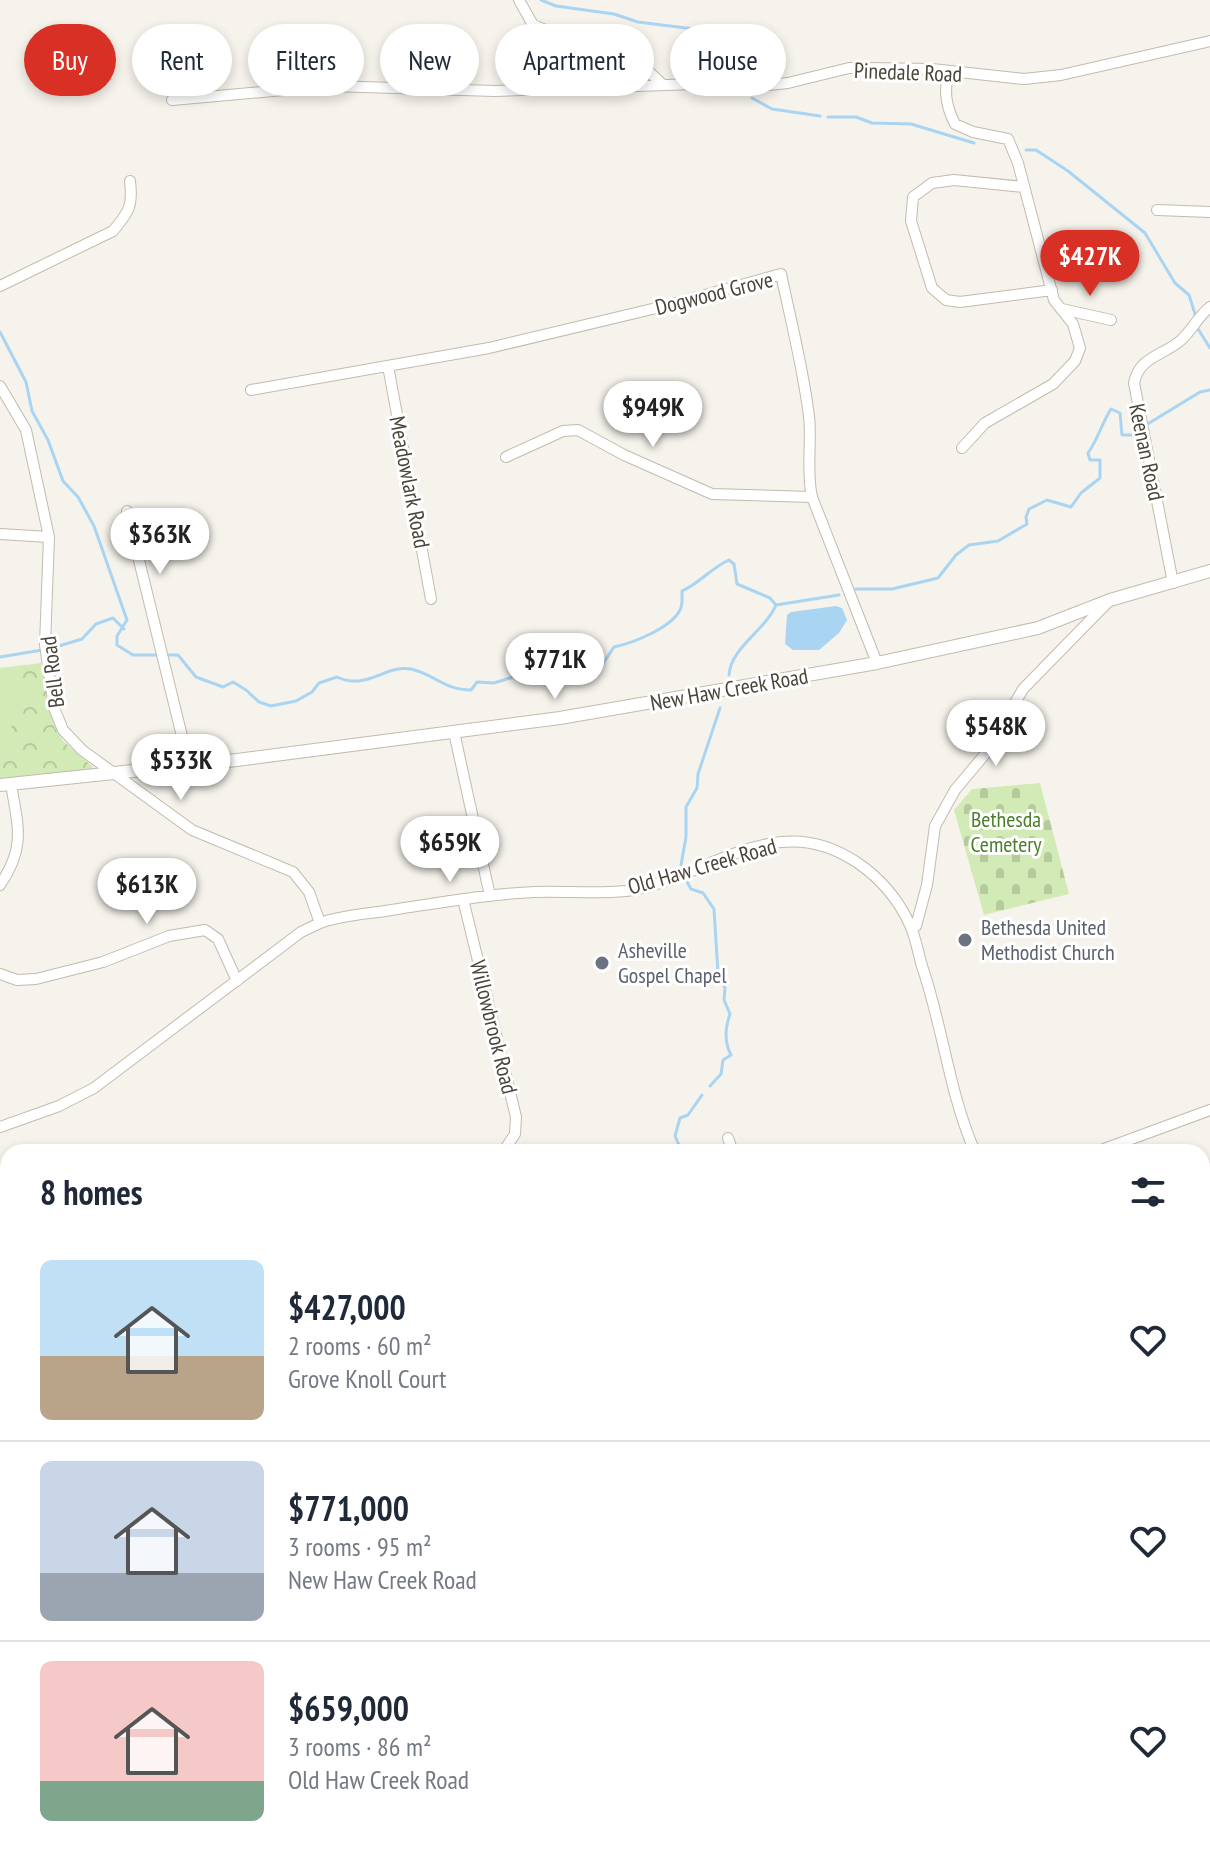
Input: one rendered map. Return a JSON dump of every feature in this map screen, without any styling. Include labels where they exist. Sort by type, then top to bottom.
[{"type":"street","points":[[519,0],[533,25],[647,70],[662,84]]},
{"type":"street","name":"Pinedale Road","points":[[172,100],[329,86],[507,91],[662,84],[761,86],[849,68],[897,67],[1024,79],[1061,75],[1210,41]]},
{"type":"street","points":[[948,72],[946,106],[955,124],[973,132],[1008,139],[1054,300],[1073,324],[1080,348],[1075,361],[1053,384],[985,423],[962,448]]},
{"type":"street","points":[[1024,187],[954,180],[932,183],[913,197],[911,221],[932,288],[946,300],[960,302],[1052,290]]},
{"type":"street","points":[[0,286],[113,231],[126,216],[132,201],[130,181]]},
{"type":"street","points":[[1157,210],[1210,212]]},
{"type":"street","name":"Dogwood Grove","points":[[251,390],[530,339],[781,274],[808,410],[812,497],[877,663]]},
{"type":"street","name":"Keenan Road","points":[[1173,583],[1134,390],[1137,372],[1145,362],[1177,344],[1210,307]]},
{"type":"street","points":[[1062,309],[1111,320]]},
{"type":"street","name":"Meadowlark Road","points":[[388,366],[431,599]]},
{"type":"street","name":"Bell Road","points":[[0,386],[26,430],[49,537],[46,649],[54,708],[63,730],[72,742],[192,830],[293,872],[309,892],[320,923]]},
{"type":"street","points":[[506,457],[563,431],[578,430],[624,455],[712,494],[812,497]]},
{"type":"street","points":[[127,511],[189,765]]},
{"type":"street","points":[[0,534],[49,537]]},
{"type":"street","name":"New Haw Creek Road","points":[[6,785],[560,718],[877,663],[1012,635],[1068,618],[1110,600],[1210,571]]},
{"type":"street","points":[[911,927],[916,926],[927,885],[935,826],[955,790],[986,753],[1023,689],[1110,600]]},
{"type":"street","points":[[454,732],[490,896]]},
{"type":"street","points":[[0,885],[13,866],[17,851],[18,828],[6,785]]},
{"type":"street","name":"Old Haw Creek Road","points":[[0,1127],[59,1106],[94,1088],[301,932],[320,923],[490,896],[637,889],[728,854],[771,844],[797,842],[850,856],[893,899],[911,927],[972,1144]]},
{"type":"street","name":"Willowbrook Road","points":[[463,899],[515,1111],[515,1134],[508,1144]]},
{"type":"street","points":[[0,974],[17,980],[36,979],[103,962],[169,936],[199,930],[210,932],[218,939],[237,981]]},
{"type":"street","points":[[1118,1144],[1210,1110]]},
{"type":"street","points":[[728,1138],[730,1144]]},
{"type":"green space","points":[[41,663],[55,728],[63,741],[93,767],[91,770],[0,780],[0,668]]},
{"type":"green space","points":[[23,672],[19,710],[0,741],[0,674]]},
{"type":"green space","name":"Bethesda Cemetery","points":[[1040,783],[1069,894],[984,915],[954,810],[972,789]]},
{"type":"water","points":[[836,606],[842,608],[847,620],[839,633],[819,650],[793,650],[785,644],[787,615],[791,612]]},
{"type":"waterway","points":[[541,0],[556,6],[670,26]]},
{"type":"waterway","points":[[752,98],[772,109],[820,116]]},
{"type":"waterway","points":[[828,117],[911,124],[974,143]]},
{"type":"waterway","points":[[1026,150],[1036,150],[1068,171],[1145,233],[1175,283],[1189,295],[1196,317]]},
{"type":"waterway","points":[[1198,329],[1210,348]]},
{"type":"waterway","points":[[0,332],[26,382],[32,411],[48,440],[63,481],[78,497],[94,526],[127,620],[117,636],[117,645],[133,655],[178,655],[196,677],[223,687],[233,682],[259,702],[271,706],[296,701],[312,692],[319,683],[337,677],[358,681],[402,668],[419,671],[453,687],[471,690],[477,682],[494,683],[551,665],[588,672],[600,668],[614,647],[641,638],[669,623],[681,608],[682,591],[729,560],[734,564],[737,584],[770,598],[776,605]]},
{"type":"waterway","points":[[1146,425],[1200,392],[1210,390]]},
{"type":"waterway","points":[[856,589],[892,589],[938,578],[956,555],[969,545],[998,541],[1027,524],[1029,509],[1047,500],[1071,507],[1081,493],[1100,478],[1100,460],[1090,460],[1088,453],[1111,409],[1120,413],[1122,435],[1135,435],[1140,430]]},
{"type":"waterway","points":[[776,605],[839,595]]},
{"type":"waterway","points":[[729,675],[742,647],[776,605]]},
{"type":"waterway","points":[[49,649],[82,639],[96,624],[113,618],[124,629]]},
{"type":"waterway","points":[[0,657],[42,650]]},
{"type":"waterway","points":[[681,865],[686,837],[686,807],[697,788],[698,774],[720,708]]},
{"type":"waterway","points":[[686,880],[691,889],[703,893],[714,909],[718,973],[725,988],[724,1000],[730,1014],[726,1035],[731,1055],[723,1060],[721,1074],[710,1086]]},
{"type":"waterway","points":[[678,1144],[675,1136],[680,1118],[688,1115],[702,1095]]},
{"type":"place","name":"Bethesda United Methodist Church","points":[[965,940]]},
{"type":"place","name":"Asheville Gospel Chapel","points":[[602,963]]}]
